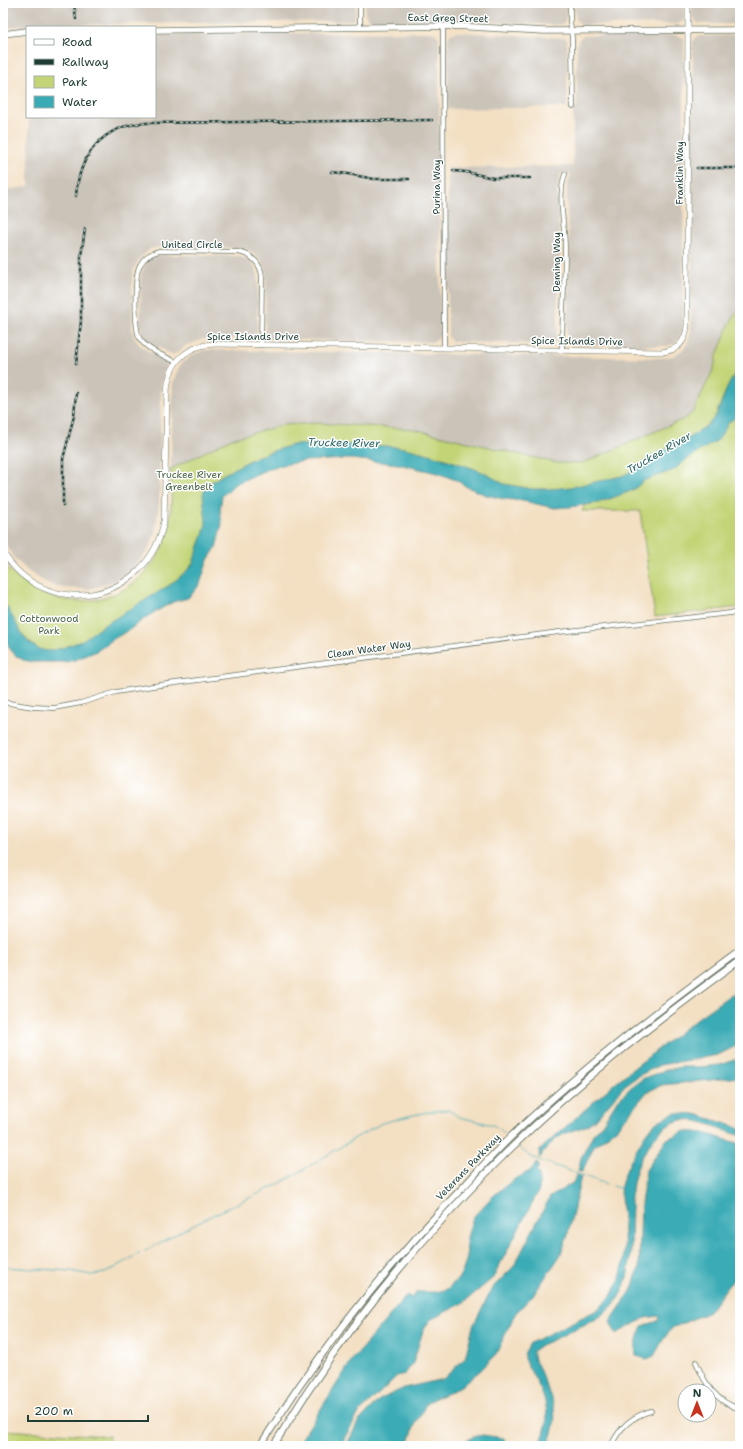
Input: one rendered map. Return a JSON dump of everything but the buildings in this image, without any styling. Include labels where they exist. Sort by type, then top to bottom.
[{"type":"main road","name":"East Greg Street","points":[[156,30],[443,26],[571,31],[740,30]]},
{"type":"main road","points":[[3,34],[26,31]]},
{"type":"main road","name":"Veterans Parkway","points":[[260,1446],[300,1385],[342,1327],[385,1272],[439,1212],[502,1146],[566,1086],[658,1010],[740,950]]},
{"type":"main road","name":"Veterans Parkway","points":[[273,1446],[308,1390],[350,1331],[445,1216],[508,1151],[566,1098],[662,1017],[740,960]]},
{"type":"street","points":[[360,3],[360,27]]},
{"type":"street","points":[[570,3],[573,107]]},
{"type":"street","name":"Franklin Way","points":[[683,342],[688,325],[688,3]]},
{"type":"street","name":"Purina Way","points":[[443,26],[444,348]]},
{"type":"street","name":"Deming Way","points":[[562,350],[565,244],[562,195],[565,174]]},
{"type":"street","name":"United Circle","points":[[176,362],[144,344],[136,328],[136,279],[138,268],[142,261],[148,256],[159,251],[237,252],[252,258],[259,266],[262,277],[261,345]]},
{"type":"street","name":"Spice Islands Drive","points":[[3,552],[17,570],[34,583],[50,590],[67,594],[88,595],[108,590],[128,580],[143,566],[155,548],[161,535],[164,521],[167,385],[171,371],[176,362],[184,354],[204,345],[667,352],[677,348],[683,342]]},
{"type":"street","name":"Clean Water Way","points":[[3,702],[40,708],[60,707],[81,703],[116,692],[153,686],[560,632],[740,612]]},
{"type":"street","points":[[696,1362],[706,1383]]},
{"type":"street","points":[[717,1396],[729,1405],[740,1409]]},
{"type":"street","points":[[611,1446],[626,1423],[638,1415],[651,1411]]},
{"type":"shaded area","points":[[3,3],[356,3],[356,11],[354,19],[347,21],[31,25],[3,28]]},
{"type":"shaded area","points":[[365,3],[566,3],[566,19],[562,24],[555,25],[456,20],[373,21],[365,14]]},
{"type":"shaded area","points":[[574,3],[684,3],[684,17],[682,22],[677,24],[583,25],[576,19]]},
{"type":"shaded area","points":[[692,3],[740,3],[740,24],[698,23],[692,16]]},
{"type":"shaded area","points":[[432,32],[438,36],[440,335],[437,340],[432,342],[267,339],[265,333],[266,274],[261,261],[252,252],[242,248],[163,246],[150,249],[139,259],[134,268],[132,277],[132,328],[134,337],[140,346],[165,361],[167,364],[161,384],[159,506],[155,533],[149,549],[134,567],[120,578],[104,585],[88,589],[63,588],[47,583],[29,572],[14,558],[3,540],[3,191],[29,186],[29,118],[156,118],[156,35]]},
{"type":"shaded area","points":[[456,32],[564,38],[567,40],[567,107],[448,109],[448,40],[450,34]]},
{"type":"shaded area","points":[[676,35],[683,38],[684,43],[683,326],[679,339],[674,344],[665,346],[577,345],[570,342],[567,335],[570,251],[567,213],[567,186],[571,175],[560,174],[557,193],[560,251],[557,339],[554,343],[548,344],[451,341],[448,336],[448,168],[573,166],[573,107],[577,107],[577,45],[580,38],[583,36]]},
{"type":"shaded area","points":[[740,35],[740,307],[736,311],[717,355],[714,368],[693,412],[686,418],[607,454],[581,463],[557,463],[297,423],[283,425],[230,439],[171,469],[173,382],[182,363],[193,355],[204,350],[662,358],[673,356],[681,351],[687,345],[691,331],[693,42],[695,38],[699,36]]},
{"type":"shaded area","points":[[159,255],[238,256],[249,260],[254,265],[258,275],[257,337],[203,339],[187,345],[173,355],[147,341],[143,336],[140,326],[141,275],[146,262],[152,257]]},
{"type":"green space","name":"Truckee River Greenbelt","points":[[740,307],[740,364],[727,388],[714,419],[696,434],[651,456],[632,471],[622,476],[572,487],[532,489],[504,484],[472,468],[443,458],[405,448],[324,444],[293,445],[256,457],[220,476],[206,487],[203,494],[206,522],[205,529],[193,563],[181,577],[104,625],[87,638],[58,650],[44,651],[38,649],[19,630],[3,600],[3,563],[21,581],[41,593],[63,599],[86,601],[108,596],[128,587],[146,571],[161,550],[165,540],[171,510],[171,469],[230,439],[283,425],[318,423],[413,429],[557,463],[581,463],[590,460],[686,418],[693,412],[714,368],[717,355],[730,323]]},
{"type":"green space","points":[[740,414],[740,607],[655,617],[640,511],[582,511],[585,505],[598,503],[623,494],[633,490],[645,480],[674,470],[688,458],[718,440],[729,422]]},
{"type":"green space","points":[[3,1430],[109,1436],[108,1446],[3,1446]]},
{"type":"water","name":"Truckee River","points":[[740,364],[740,414],[729,422],[718,440],[688,458],[674,470],[645,480],[633,490],[623,494],[598,503],[554,508],[486,495],[467,487],[456,480],[437,473],[398,464],[351,459],[305,461],[282,465],[270,468],[235,484],[222,496],[220,510],[222,524],[216,548],[208,560],[200,584],[188,598],[173,602],[148,616],[97,651],[75,660],[65,662],[32,662],[23,660],[16,656],[10,649],[3,633],[3,600],[27,641],[38,649],[49,651],[81,641],[104,625],[170,585],[190,568],[193,563],[205,529],[206,522],[203,494],[206,487],[228,472],[256,457],[293,445],[324,444],[386,446],[405,448],[429,454],[485,473],[504,484],[532,489],[572,487],[622,476],[632,471],[651,456],[684,441],[708,425],[717,414],[727,388]]},
{"type":"water","points":[[740,988],[740,1044],[718,1055],[660,1065],[640,1075],[625,1085],[597,1118],[586,1126],[564,1134],[554,1140],[540,1158],[539,1157],[540,1150],[616,1082],[699,1017]]},
{"type":"water","points":[[740,1058],[740,1077],[662,1085],[647,1092],[617,1128],[594,1146],[582,1172],[578,1171],[581,1158],[593,1134],[601,1126],[616,1102],[630,1088],[644,1078],[666,1070],[681,1067],[719,1065]]},
{"type":"water","points":[[675,1113],[695,1114],[740,1128],[740,1136],[702,1122],[681,1120],[662,1130],[647,1148],[641,1159],[634,1181],[631,1198],[631,1251],[626,1280],[621,1294],[613,1306],[598,1318],[541,1345],[533,1351],[534,1358],[554,1406],[555,1414],[552,1434],[547,1446],[539,1446],[547,1421],[547,1411],[541,1391],[524,1359],[524,1354],[530,1343],[595,1311],[607,1300],[616,1288],[624,1259],[624,1228],[620,1191],[625,1172],[636,1150],[651,1127]]},
{"type":"water","points":[[685,1131],[704,1133],[740,1144],[740,1272],[709,1312],[672,1328],[654,1356],[647,1359],[636,1356],[639,1333],[642,1326],[658,1321],[659,1316],[645,1318],[616,1334],[610,1322],[631,1291],[639,1268],[641,1203],[646,1170],[667,1139]]},
{"type":"water","points":[[537,1162],[539,1167],[536,1171],[539,1174],[539,1190],[493,1278],[463,1303],[430,1320],[423,1331],[413,1363],[405,1374],[397,1376],[359,1413],[340,1446],[297,1446],[352,1360],[407,1295],[412,1298],[417,1292],[436,1292],[447,1289],[458,1279],[463,1270],[467,1257],[466,1241],[473,1217],[492,1197],[513,1180],[532,1170]]},
{"type":"water","points":[[576,1175],[581,1177],[567,1238],[560,1256],[534,1294],[515,1314],[495,1356],[464,1384],[426,1404],[414,1427],[408,1446],[346,1446],[358,1422],[379,1400],[404,1388],[443,1379],[465,1358],[473,1326],[492,1288],[514,1266],[550,1197],[574,1182]]},
{"type":"water","points":[[483,1435],[504,1438],[506,1446],[493,1446],[483,1443],[471,1446],[458,1446],[473,1437]]},
{"type":"waterway","points":[[145,1251],[198,1222],[281,1183],[382,1123],[413,1115],[447,1110],[459,1117],[493,1125],[508,1137]]},
{"type":"waterway","points":[[517,1146],[531,1157],[606,1184]]},
{"type":"waterway","points":[[613,1186],[622,1189]]},
{"type":"waterway","points":[[3,1267],[71,1271],[91,1275],[108,1272],[140,1253]]},
{"type":"railway","points":[[74,3],[76,19]]},
{"type":"railway","points":[[76,196],[78,181],[88,155],[106,136],[117,129],[130,125],[145,123],[432,120]]},
{"type":"railway","points":[[697,168],[740,168]]},
{"type":"railway","points":[[453,171],[466,172],[493,178],[530,178]]},
{"type":"railway","points":[[332,172],[374,179],[409,179]]},
{"type":"railway","points":[[76,364],[81,321],[81,256],[85,229]]},
{"type":"railway","points":[[63,506],[63,459],[74,416],[76,393]]},
{"type":"park label","name":"Cottonwood Park","points":[[49,624]]}]
